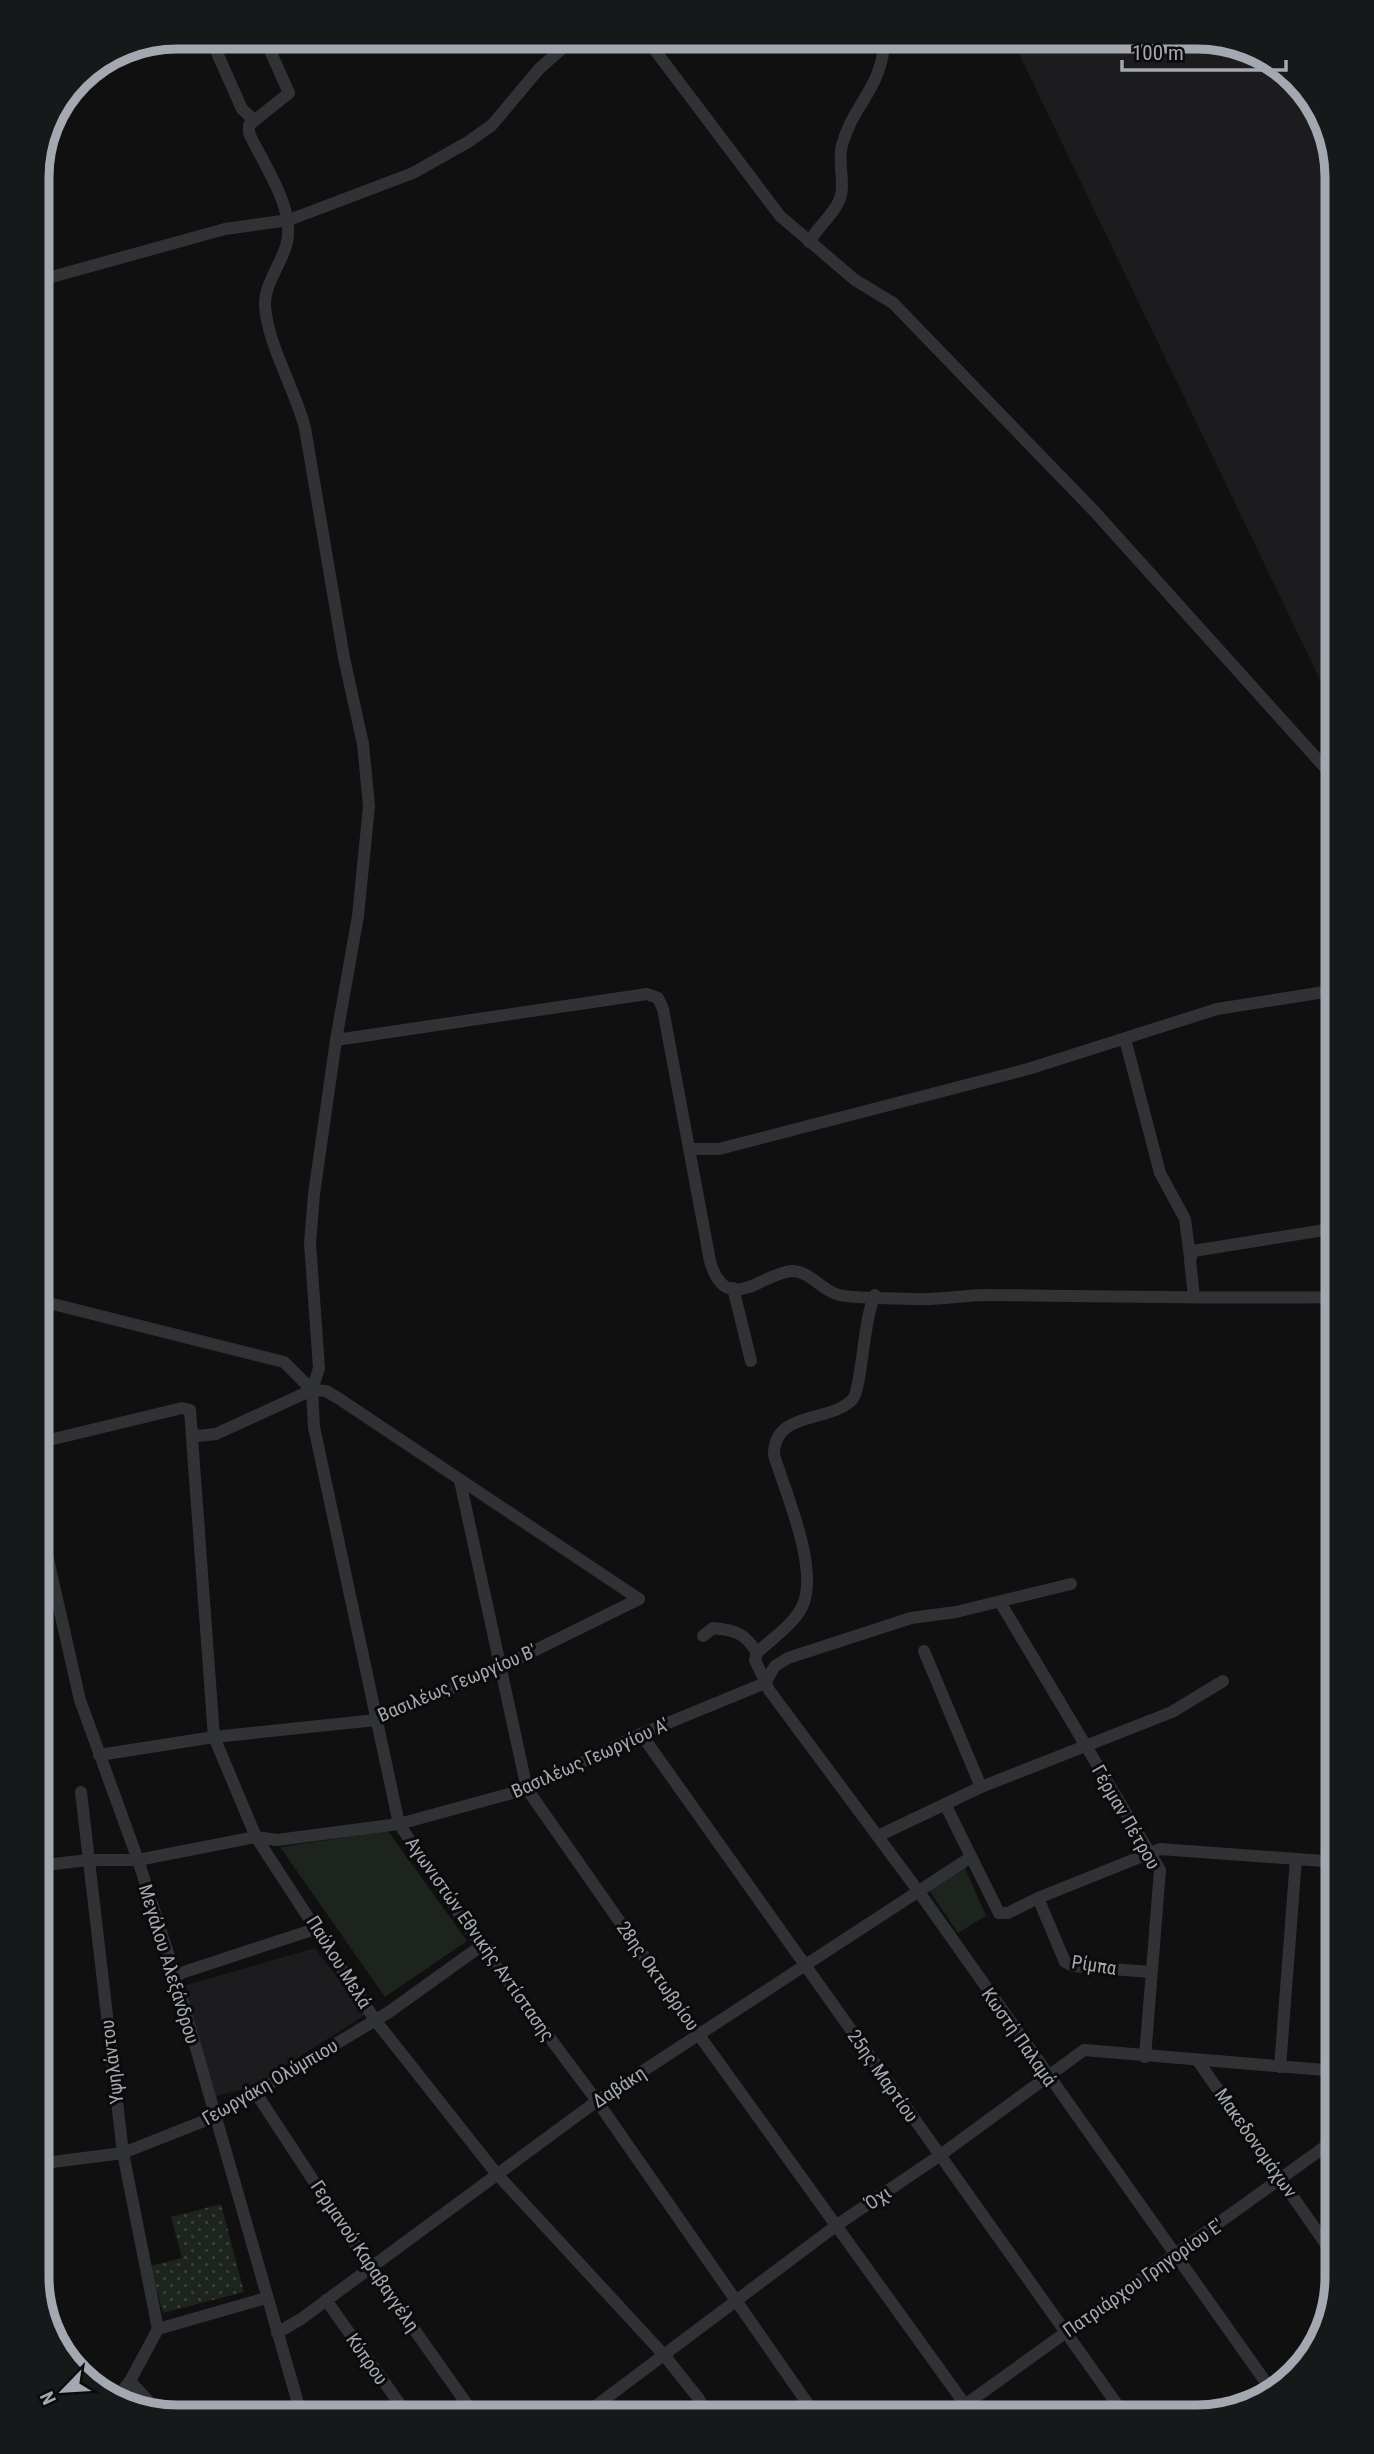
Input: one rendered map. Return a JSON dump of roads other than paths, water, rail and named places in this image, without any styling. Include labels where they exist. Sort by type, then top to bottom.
[{"type":"street","points":[[215,49],[242,109],[254,120]]},
{"type":"street","points":[[269,49],[289,93],[254,120],[249,133],[289,220]]},
{"type":"street","points":[[49,278],[225,229],[289,220],[413,173],[492,125],[540,69],[562,49]]},
{"type":"street","points":[[654,49],[780,216],[855,280],[893,303],[1095,512],[1325,768]]},
{"type":"street","points":[[808,242],[837,205],[842,194],[838,163],[842,144],[877,79],[884,62],[885,49]]},
{"type":"street","name":"Αγωνιστών Εθνικής Αντίστασης","points":[[289,220],[285,249],[267,289],[265,306],[277,350],[296,396],[305,428],[344,658],[363,744],[369,806],[358,916],[336,1040],[310,1243],[319,1368],[312,1390],[314,1427],[398,1824],[481,1946],[597,2101],[809,2405]]},
{"type":"street","points":[[691,1149],[719,1149],[1028,1069],[1217,1009],[1325,992]]},
{"type":"street","points":[[336,1040],[634,995],[654,995],[663,1009],[713,1272],[718,1280],[733,1288],[758,1286],[792,1271],[803,1273],[837,1294],[921,1299],[983,1295],[1325,1297]]},
{"type":"street","points":[[1125,1039],[1160,1173],[1185,1219],[1194,1297]]},
{"type":"street","points":[[1190,1257],[1199,1249],[1325,1230]]},
{"type":"street","points":[[733,1288],[751,1361]]},
{"type":"street","points":[[765,1683],[755,1660],[757,1653],[795,1618],[807,1593],[805,1556],[774,1455],[774,1444],[778,1435],[790,1424],[839,1408],[855,1397],[860,1384],[859,1363],[868,1309],[875,1296]]},
{"type":"street","points":[[49,1303],[285,1362],[312,1390]]},
{"type":"street","points":[[192,1431],[198,1436],[216,1434],[312,1390],[326,1391],[460,1481]]},
{"type":"street","name":"Παύλου Μελά","points":[[49,1440],[182,1408],[190,1410],[214,1737],[256,1837],[318,1928],[375,2020],[496,2173],[664,2355],[702,2405]]},
{"type":"street","name":"Βασιλέως Γεωργίου Β'","points":[[99,1755],[214,1737],[376,1720],[499,1668],[639,1599],[460,1481]]},
{"type":"street","name":"28ης Οκτωβρίου","points":[[460,1481],[527,1789],[699,2035],[965,2405]]},
{"type":"street","name":"Μεγάλου Αλεξάνδρου","points":[[49,1564],[80,1700],[138,1860],[174,1975],[298,2405]]},
{"type":"street","points":[[765,1683],[775,1666],[788,1658],[911,1618],[956,1612],[1070,1584]]},
{"type":"street","name":"Γέρμαν Πέτρου","points":[[1000,1602],[1147,1852],[1155,1861],[1161,1878],[1145,2057]]},
{"type":"street","points":[[703,1636],[713,1628],[734,1630],[747,1638],[757,1653]]},
{"type":"street","points":[[924,1651],[981,1787]]},
{"type":"street","points":[[878,1836],[981,1787],[1172,1712],[1223,1681]]},
{"type":"street","name":"Βασιλέως Γεωργίου Α'","points":[[49,1865],[88,1860],[138,1860],[256,1837],[277,1840],[398,1824],[527,1789],[641,1734],[765,1683]]},
{"type":"street","name":"Κωστή Παλαμά","points":[[765,1683],[919,1892],[1267,2384]]},
{"type":"street","name":"25ης Μαρτίου","points":[[641,1734],[1117,2405]]},
{"type":"street","name":"Υψηλάντου","points":[[81,1792],[123,2153],[158,2329]]},
{"type":"street","points":[[945,1804],[999,1913],[1008,1913],[1147,1852],[1173,1850],[1325,1861]]},
{"type":"street","name":"Δαβάκη","points":[[277,2333],[597,2101],[971,1857]]},
{"type":"street","points":[[1280,2067],[1296,1859]]},
{"type":"street","name":"Ρίμπα","points":[[1038,1898],[1065,1962],[1073,1966],[1151,1972]]},
{"type":"street","points":[[174,1975],[318,1928]]},
{"type":"street","name":"Γεωργάκη Ολύμπιου","points":[[49,2162],[123,2153],[214,2118],[375,2020],[481,1946]]},
{"type":"street","name":"Όχι","points":[[599,2405],[837,2225],[939,2156],[1046,2075],[1084,2050],[1325,2070]]},
{"type":"street","name":"Μακεδονομάχων","points":[[1198,2061],[1325,2243]]},
{"type":"street","name":"Γερμανού Καραβαγγέλη","points":[[256,2093],[370,2267],[468,2405]]},
{"type":"street","name":"Πατριάρχου Γρηγορίου Ε'","points":[[965,2405],[1325,2147]]},
{"type":"street","points":[[121,2392],[158,2329],[266,2298]]},
{"type":"street","name":"Κύπρου","points":[[326,2300],[400,2405]]},
{"type":"street","points":[[130,2381],[149,2402]]}]
